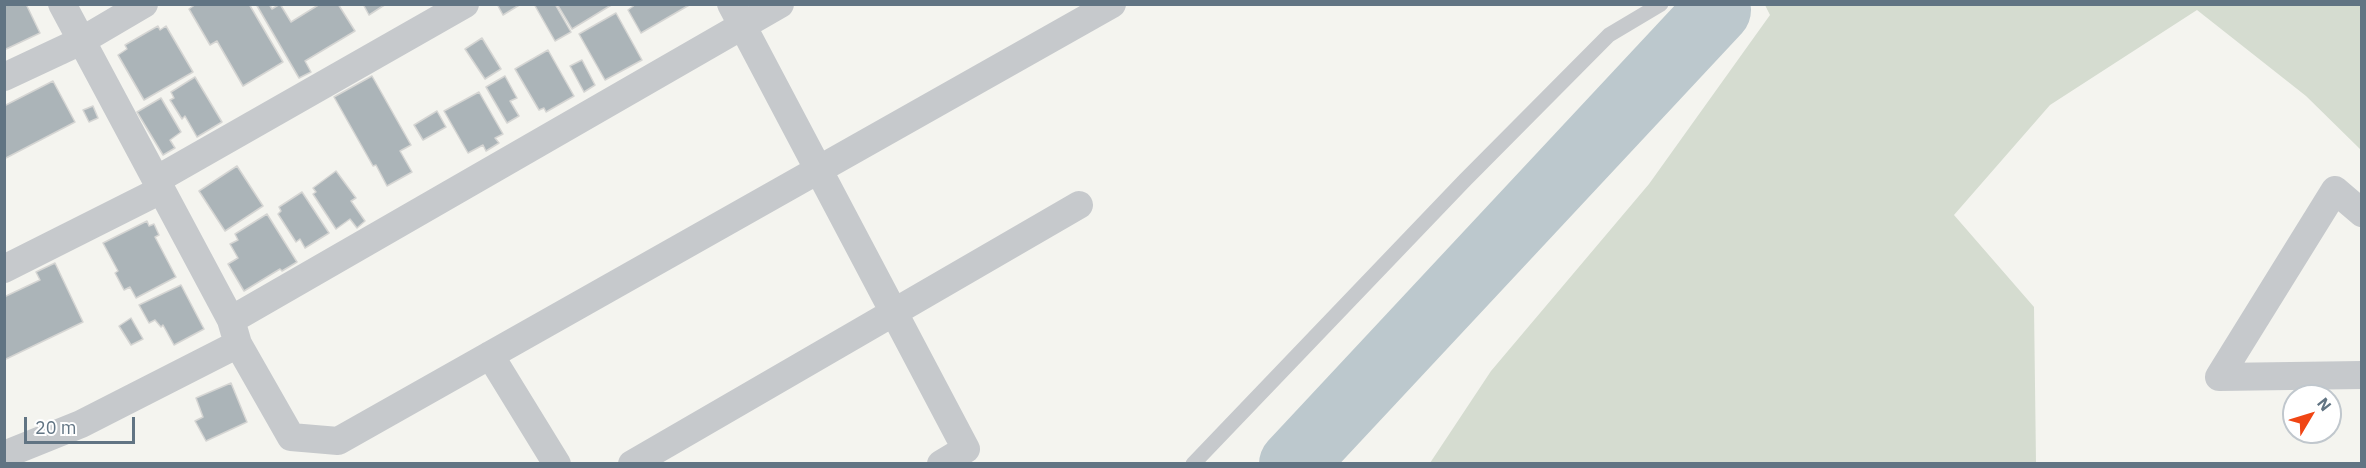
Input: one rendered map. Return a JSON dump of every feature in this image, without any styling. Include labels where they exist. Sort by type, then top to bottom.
[{"type":"street","points":[[62,4],[291,437],[338,441],[1112,4]]},
{"type":"street","points":[[4,77],[81,41],[144,4]]},
{"type":"street","points":[[4,268],[159,185],[465,4]]},
{"type":"street","points":[[4,455],[81,424],[235,332],[737,15],[780,4]]},
{"type":"street","points":[[737,15],[966,449],[941,464]]},
{"type":"street","points":[[2361,213],[2335,190],[2219,377],[2361,375]]},
{"type":"street","points":[[632,464],[1079,205]]},
{"type":"street","points":[[490,355],[557,464]]},
{"type":"lane","points":[[1193,464],[1440,206],[1609,35],[1660,4]]},
{"type":"shaded area","points":[[1765,5],[2361,5],[2361,150],[2306,96],[2197,10],[2050,105],[1954,215],[2034,307],[2036,463],[1430,463],[1491,371],[1649,184],[1770,15]]},
{"type":"building","points":[[4,4],[26,4],[40,33],[4,50]]},
{"type":"building","points":[[196,4],[249,4],[283,62],[243,86],[217,41],[210,45],[189,9]]},
{"type":"building","points":[[256,4],[269,4],[272,9],[280,4],[291,22],[320,4],[338,4],[355,31],[305,61],[311,72],[299,78]]},
{"type":"building","points":[[363,4],[386,4],[369,15]]},
{"type":"building","points":[[497,4],[521,4],[503,15]]},
{"type":"building","points":[[534,4],[555,4],[571,32],[555,41]]},
{"type":"building","points":[[557,4],[613,4],[572,29]]},
{"type":"building","points":[[636,4],[691,4],[641,33],[628,10]]},
{"type":"building","points":[[616,13],[642,60],[605,80],[579,34]]},
{"type":"building","points":[[158,26],[160,30],[166,26],[193,72],[144,100],[118,55],[127,49],[125,45]]},
{"type":"building","points":[[482,38],[501,69],[485,79],[465,49]]},
{"type":"building","points":[[548,50],[574,96],[546,112],[544,108],[539,110],[515,69]]},
{"type":"building","points":[[582,60],[595,85],[584,92],[570,66]]},
{"type":"building","points":[[372,76],[411,145],[400,151],[412,172],[387,186],[334,97]]},
{"type":"building","points":[[505,76],[517,98],[510,101],[519,116],[507,123],[486,87]]},
{"type":"building","points":[[195,77],[222,122],[197,137],[185,116],[182,119],[170,100],[174,98],[171,92]]},
{"type":"building","points":[[53,81],[75,122],[4,159],[4,106]]},
{"type":"building","points":[[479,92],[503,134],[495,138],[499,143],[486,151],[483,145],[468,153],[444,111]]},
{"type":"building","points":[[161,98],[181,132],[170,140],[175,148],[163,155],[137,112]]},
{"type":"building","points":[[93,106],[98,118],[89,122],[83,110]]},
{"type":"building","points":[[437,111],[446,127],[423,140],[414,125]]},
{"type":"building","points":[[237,166],[263,206],[225,231],[199,191]]},
{"type":"building","points":[[336,171],[356,198],[351,201],[365,221],[357,228],[350,219],[336,229],[313,194],[316,192],[313,188]]},
{"type":"building","points":[[302,192],[329,233],[305,248],[300,239],[296,242],[278,214],[281,211],[279,207]]},
{"type":"building","points":[[267,214],[297,262],[282,271],[280,269],[244,291],[228,264],[238,258],[230,244],[238,240],[235,234]]},
{"type":"building","points":[[147,221],[149,226],[154,224],[159,235],[155,237],[176,277],[136,298],[130,287],[124,290],[115,273],[118,271],[103,243]]},
{"type":"building","points":[[55,263],[83,322],[4,360],[4,297],[40,280],[36,272]]},
{"type":"building","points":[[181,285],[204,329],[174,345],[163,325],[161,327],[155,320],[149,323],[139,305]]},
{"type":"building","points":[[131,318],[143,339],[131,345],[119,326]]},
{"type":"building","points":[[231,383],[247,422],[206,441],[195,421],[203,417],[196,398]]},
{"type":"waterway","points":[[1293,464],[1717,10]]}]
